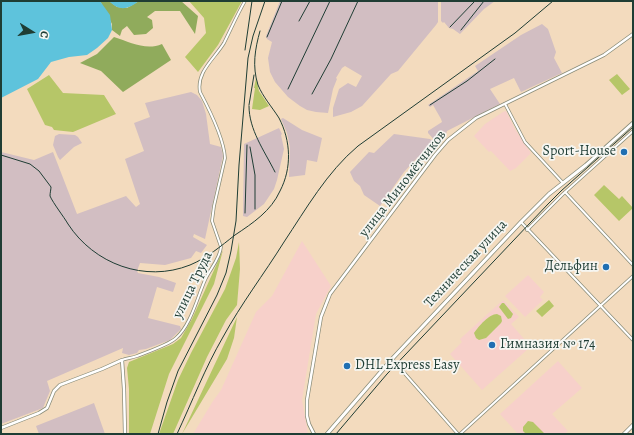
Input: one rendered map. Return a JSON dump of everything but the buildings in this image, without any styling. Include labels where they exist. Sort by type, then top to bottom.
[{"type":"main road","name":"Техническая улица","points":[[327,434],[392,359],[548,194],[586,165],[633,123]]},
{"type":"main road","points":[[624,434],[633,425]]},
{"type":"street","name":"улица Труда","points":[[122,360],[137,356],[175,339],[184,328],[221,250],[212,221],[225,153],[219,133],[200,92],[199,83],[203,73],[224,43],[237,14],[245,1]]},
{"type":"street","name":"улица Миномётчиков","points":[[314,434],[307,416],[307,400],[321,317],[330,294],[448,140],[476,118],[604,55],[633,34]]},
{"type":"street","points":[[505,104],[525,142],[563,184]]},
{"type":"street","points":[[527,230],[565,192],[633,131]]},
{"type":"street","points":[[565,192],[633,266]]},
{"type":"street","points":[[521,222],[633,340]]},
{"type":"street","points":[[392,359],[459,434],[633,276]]},
{"type":"street","points":[[1,428],[39,413],[47,408],[54,391],[60,385],[122,360],[125,434]]},
{"type":"shaded area","points":[[280,1],[438,1],[438,22],[398,71],[391,74],[362,106],[351,112],[333,117],[333,108],[339,89],[348,83],[356,87],[362,76],[345,66],[342,68],[336,78],[328,113],[307,110],[288,97],[275,82],[270,72],[268,58],[272,42],[267,39],[266,36]]},
{"type":"shaded area","points":[[441,1],[495,1],[484,9],[460,34],[449,28],[444,22],[443,23],[441,21]]},
{"type":"shaded area","points":[[542,24],[548,29],[556,52],[554,58],[562,73],[521,92],[514,78],[490,89],[500,104],[447,131],[437,143],[428,131],[442,122],[433,105],[430,107],[428,105],[478,71],[475,66],[521,35]]},
{"type":"shaded area","points":[[191,92],[197,95],[202,101],[206,114],[210,144],[221,147],[223,156],[205,239],[194,234],[193,237],[207,245],[201,253],[196,251],[191,258],[165,265],[140,263],[137,271],[138,273],[159,277],[176,283],[173,292],[157,287],[148,318],[180,326],[181,329],[170,340],[139,350],[137,353],[129,355],[122,353],[123,348],[47,381],[50,391],[43,408],[1,424],[1,152],[34,160],[53,152],[77,214],[126,196],[136,207],[140,204],[125,159],[144,151],[134,123],[150,117],[145,103]]},
{"type":"shaded area","points":[[506,111],[515,129],[531,153],[516,168],[510,171],[474,136],[485,124]]},
{"type":"shaded area","points":[[283,118],[302,130],[322,138],[317,162],[307,160],[305,175],[289,177],[290,147],[287,133],[281,119]]},
{"type":"shaded area","points":[[279,128],[282,134],[284,149],[274,189],[264,204],[247,217],[243,216],[244,144]]},
{"type":"shaded area","points":[[59,134],[75,135],[82,143],[74,147],[60,160],[53,145],[55,136]]},
{"type":"shaded area","points":[[394,134],[430,139],[436,143],[427,155],[426,162],[418,157],[404,172],[380,206],[364,195],[360,186],[354,181],[350,172],[369,152],[374,153]]},
{"type":"shaded area","points":[[302,241],[331,286],[316,314],[302,400],[308,434],[193,434],[221,390],[256,312],[272,296]]},
{"type":"shaded area","points":[[528,275],[544,292],[540,297],[543,300],[525,317],[505,296]]},
{"type":"shaded area","name":"Гимназия № 174","points":[[503,300],[519,317],[511,324],[525,340],[522,343],[528,349],[482,390],[450,354],[462,342],[460,339]]},
{"type":"shaded area","points":[[558,361],[582,388],[552,414],[568,431],[564,434],[518,434],[500,414]]},
{"type":"shaded area","points":[[94,403],[105,434],[39,434],[36,426]]},
{"type":"green space","points":[[100,1],[109,1],[117,7],[127,8],[139,1],[181,1],[198,16],[195,34],[180,11],[155,11],[147,17],[152,20],[153,28],[146,34],[134,35],[127,26],[122,30],[120,36],[112,30],[112,24]]},
{"type":"green space","points":[[189,1],[242,1],[218,45],[198,72],[185,57],[206,33],[204,18]]},
{"type":"green space","points":[[114,37],[150,47],[162,44],[171,60],[123,92],[101,71],[80,63],[97,54]]},
{"type":"green space","points":[[617,74],[630,89],[622,95],[609,80]]},
{"type":"green space","points":[[49,75],[63,93],[104,95],[116,114],[73,132],[54,130],[52,127],[45,125],[27,89]]},
{"type":"green space","points":[[256,78],[259,91],[269,106],[260,110],[252,109]]},
{"type":"green space","points":[[604,185],[619,199],[622,196],[633,208],[619,221],[594,195]]},
{"type":"green space","points":[[239,242],[240,269],[237,305],[226,320],[207,357],[173,434],[159,434],[178,380],[225,289],[236,258]]},
{"type":"green space","points":[[223,250],[214,284],[169,374],[150,434],[129,434],[129,389],[127,368],[129,362],[173,344],[181,338],[192,319]]},
{"type":"green space","points":[[549,300],[554,306],[542,317],[536,311]]},
{"type":"green space","points":[[502,303],[504,303],[513,314],[511,318],[508,319],[499,307]]},
{"type":"green space","points":[[497,314],[501,316],[501,323],[486,338],[479,340],[476,338],[474,333],[484,321]]},
{"type":"green space","points":[[237,317],[234,338],[227,359],[182,434]]},
{"type":"green space","points":[[528,421],[533,422],[545,434],[526,434],[523,431],[523,427]]},
{"type":"water","points":[[1,1],[100,1],[110,15],[112,30],[108,38],[87,55],[69,57],[51,62],[38,79],[1,98]]},
{"type":"water","points":[[109,1],[139,1],[131,6],[120,8]]},
{"type":"tram line","points":[[336,434],[387,374],[548,204],[633,127]]},
{"type":"railway","points":[[245,50],[252,1]]},
{"type":"railway","points":[[158,434],[178,371],[217,295],[226,273],[236,221],[248,58],[253,36],[265,1]]},
{"type":"railway","points":[[267,37],[282,1]]},
{"type":"railway","points":[[299,21],[310,1]]},
{"type":"railway","points":[[288,89],[330,1]]},
{"type":"railway","points":[[312,94],[331,59],[358,1]]},
{"type":"railway","points":[[450,27],[475,1]]},
{"type":"railway","points":[[461,30],[484,1]]},
{"type":"railway","points":[[177,434],[210,361],[230,325],[309,204],[336,167],[358,146],[515,33],[553,1]]},
{"type":"railway","points":[[1,155],[30,164],[39,171],[51,187],[50,196],[68,224],[79,238],[92,250],[106,259],[122,266],[156,272],[173,270],[190,265],[214,252],[267,211],[280,191],[287,173],[288,145],[286,136],[279,118],[262,94],[256,78],[255,58],[260,31]]},
{"type":"railway","points":[[430,105],[467,81],[495,59]]},
{"type":"railway","points":[[249,105],[254,75]]},
{"type":"railway","points":[[249,106],[254,132],[275,172]]},
{"type":"railway","points":[[245,213],[247,145]]},
{"type":"railway","points":[[250,147],[255,175],[255,209]]},
{"type":"place","name":"Sport-House","points":[[624,152]]},
{"type":"place","name":"Дельфин","points":[[606,267]]},
{"type":"place","name":"Гимназия № 174","points":[[492,345]]},
{"type":"place","name":"DHL Express Easy","points":[[347,366]]}]
